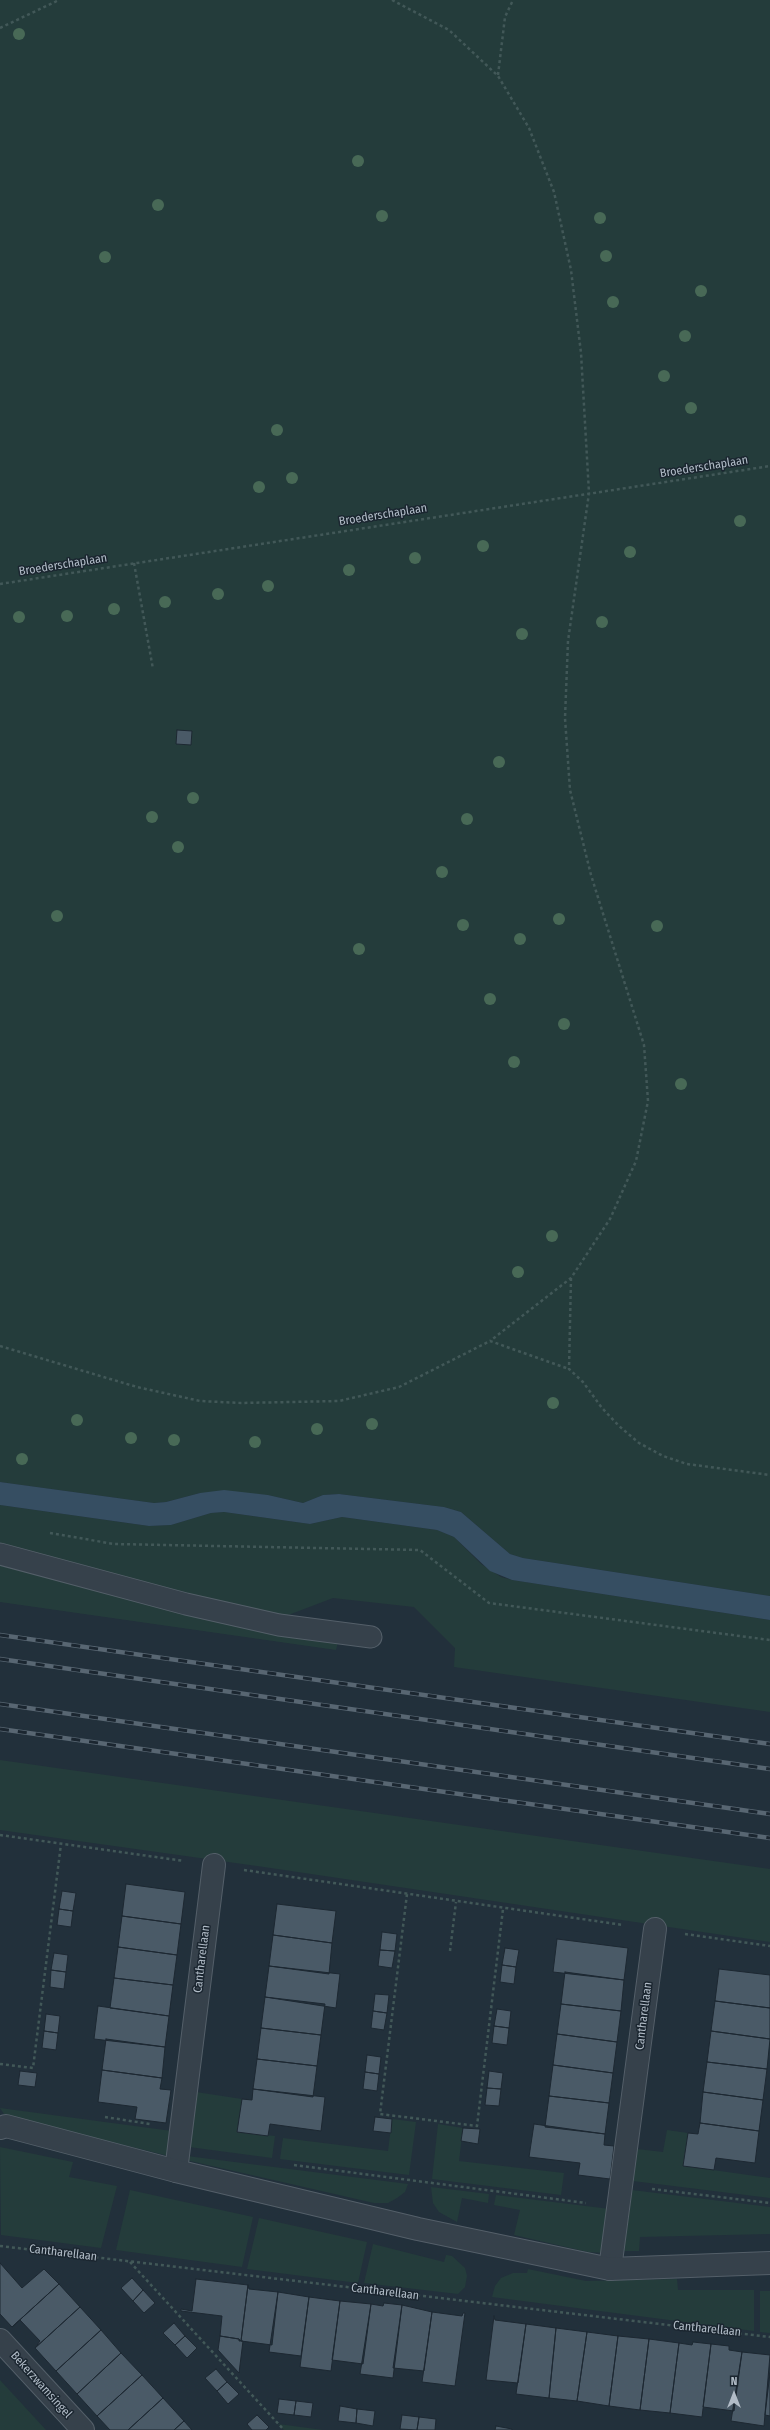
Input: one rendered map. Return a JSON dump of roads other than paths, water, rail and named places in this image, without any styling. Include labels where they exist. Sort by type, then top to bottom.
[{"type":"street","name":"Cantharellaan","points":[[176,2171],[214,1865]]},
{"type":"street","name":"Cantharellaan","points":[[610,2269],[655,1929]]},
{"type":"street","points":[[0,2128],[6,2126],[176,2171],[418,2229],[610,2269],[770,2263]]},
{"type":"street","name":"Bekerzwamsingel","points":[[0,2340],[83,2430]]},
{"type":"lane","points":[[0,1554],[186,1604],[279,1625],[371,1637]]},
{"type":"water","points":[[0,1482],[154,1503],[166,1502],[200,1493],[224,1490],[268,1495],[303,1503],[323,1495],[339,1494],[444,1507],[461,1512],[510,1554],[523,1558],[770,1596],[770,1620],[512,1580],[490,1571],[454,1537],[437,1530],[342,1517],[310,1524],[224,1512],[211,1513],[171,1525],[149,1526],[0,1505]]},
{"type":"railway","points":[[0,1635],[770,1744]]},
{"type":"railway","points":[[0,1659],[770,1769]]},
{"type":"railway","points":[[0,1704],[770,1814]]},
{"type":"railway","points":[[0,1729],[770,1838]]}]
